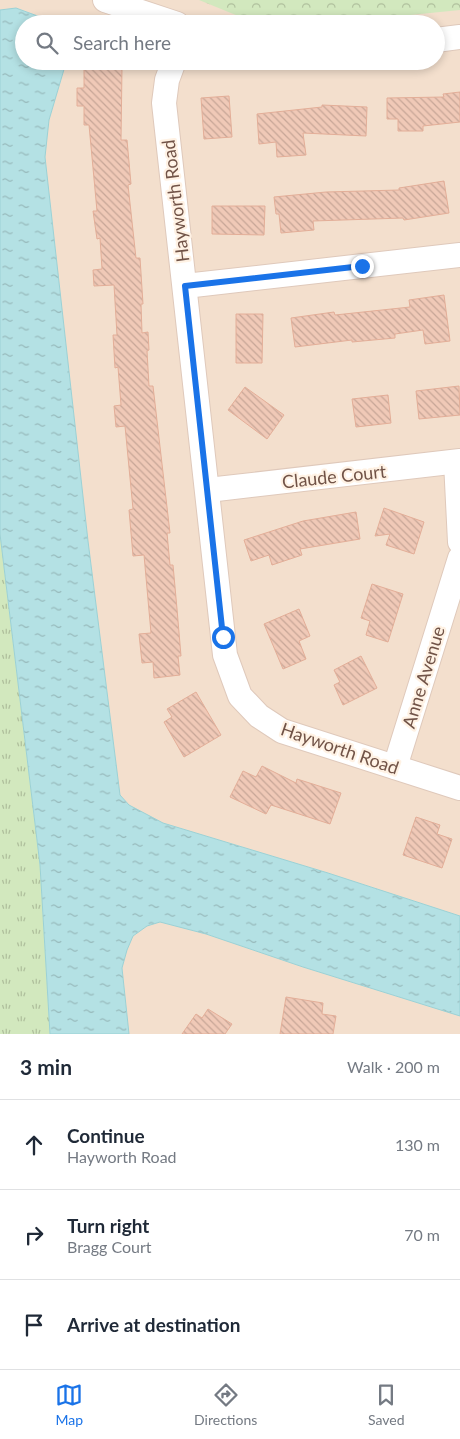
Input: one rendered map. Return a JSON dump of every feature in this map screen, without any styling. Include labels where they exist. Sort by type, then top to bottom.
[{"type":"street","points":[[105,0],[150,15]]},
{"type":"street","points":[[445,39],[460,37]]},
{"type":"street","name":"Hayworth Road","points":[[171,70],[167,80],[164,103],[225,655],[240,696],[259,716],[282,731],[460,788]]},
{"type":"street","points":[[185,286],[460,256]]},
{"type":"street","points":[[458,462],[460,542]]},
{"type":"street","name":"Claude Court","points":[[208,490],[458,462]]},
{"type":"street","name":"Anne Avenue","points":[[395,767],[460,558]]},
{"type":"shaded area","points":[[0,0],[460,0],[460,916],[328,873],[163,823],[129,805],[120,795],[88,541],[45,157],[49,120],[64,70],[445,70],[445,15],[35,15],[16,8],[0,10]]},
{"type":"shaded area","points":[[160,922],[206,934],[303,967],[460,1016],[460,1034],[129,1034],[122,968],[133,936],[147,926]]},
{"type":"green space","points":[[199,0],[460,0],[460,10],[410,15],[236,15]]},
{"type":"green space","points":[[0,534],[40,865],[50,1034],[0,1034]]},
{"type":"water","points":[[16,8],[35,15],[15,15],[15,70],[64,70],[49,120],[45,157],[88,541],[120,795],[129,805],[163,823],[328,873],[460,916],[460,1016],[303,967],[206,934],[160,922],[147,926],[133,936],[122,968],[129,1034],[50,1034],[40,865],[0,534],[0,10]]},
{"type":"building","points":[[84,70],[122,70],[121,140],[127,140],[131,184],[128,185],[136,258],[140,258],[143,304],[141,304],[142,333],[148,332],[149,386],[153,386],[170,533],[167,533],[170,565],[173,565],[181,656],[178,656],[180,675],[154,678],[153,662],[142,663],[139,634],[151,633],[144,555],[133,556],[129,510],[133,509],[125,426],[116,427],[114,406],[121,405],[118,367],[115,368],[113,335],[117,335],[114,285],[94,286],[93,270],[102,269],[100,238],[97,239],[93,211],[97,211],[89,125],[84,125],[84,106],[77,106],[77,88],[84,88]]},
{"type":"building","points":[[460,92],[460,122],[423,126],[423,131],[398,131],[398,119],[387,119],[387,98],[444,97],[443,94]]},
{"type":"building","points":[[229,96],[232,137],[204,139],[201,98]]},
{"type":"building","points":[[322,105],[367,107],[366,136],[303,133],[306,155],[277,157],[276,142],[259,144],[257,114],[322,107]]},
{"type":"building","points":[[444,181],[449,213],[404,220],[403,218],[313,221],[314,230],[281,233],[279,214],[276,214],[274,197],[326,192],[399,190],[399,188]]},
{"type":"building","points":[[212,206],[265,206],[264,235],[212,234]]},
{"type":"building","points":[[444,295],[450,341],[425,344],[423,330],[395,334],[395,338],[352,342],[352,340],[295,347],[291,318],[334,312],[335,315],[410,307],[409,300]]},
{"type":"building","points":[[236,314],[263,314],[262,363],[236,363]]},
{"type":"building","points":[[459,386],[460,415],[419,419],[416,391]]},
{"type":"building","points":[[245,387],[284,415],[267,439],[228,410]]},
{"type":"building","points":[[388,395],[391,423],[356,427],[352,399]]},
{"type":"building","points":[[384,508],[424,522],[414,554],[386,545],[390,534],[375,536]]},
{"type":"building","points":[[356,512],[360,539],[300,549],[302,555],[272,565],[269,555],[251,561],[244,540],[303,521]]},
{"type":"building","points":[[372,584],[403,594],[388,642],[366,635],[370,621],[361,618]]},
{"type":"building","points":[[299,609],[310,636],[299,641],[306,659],[283,669],[264,624]]},
{"type":"building","points":[[361,656],[377,688],[343,705],[334,685],[340,682],[334,670]]},
{"type":"building","points":[[196,692],[221,735],[184,757],[164,722],[172,717],[167,709]]},
{"type":"building","points":[[262,766],[296,783],[297,779],[341,793],[330,824],[271,805],[266,814],[230,797],[243,771],[256,777]]},
{"type":"building","points":[[416,817],[440,825],[437,834],[452,839],[442,868],[403,855]]},
{"type":"building","points":[[286,997],[323,1003],[322,1014],[336,1016],[333,1034],[280,1034]]},
{"type":"building","points":[[208,1009],[232,1024],[225,1034],[182,1034],[196,1014],[202,1018]]},
{"type":"route","points":[[223,637],[185,286],[362,266]]}]
